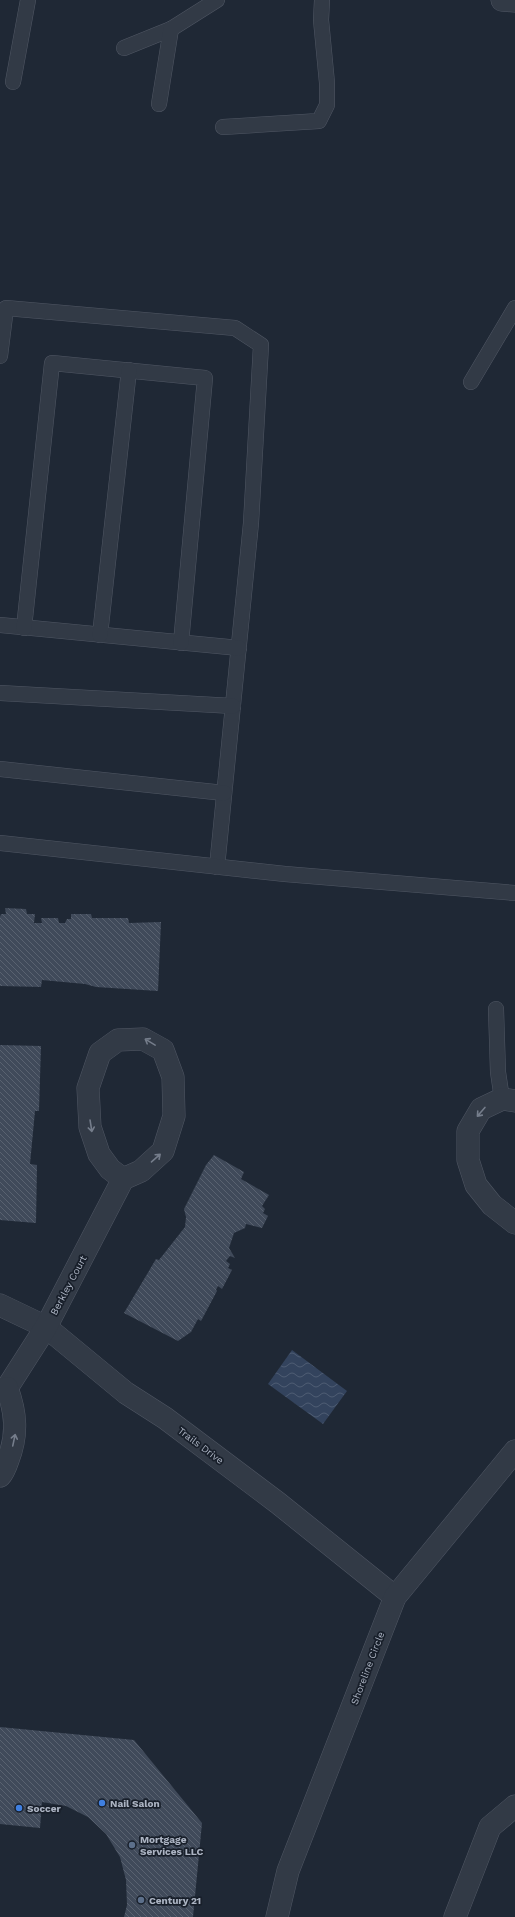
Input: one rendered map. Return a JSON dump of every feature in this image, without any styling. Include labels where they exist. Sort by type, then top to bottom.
[{"type":"street","points":[[502,0],[515,1]]},
{"type":"street","points":[[143,1039],[163,1050],[173,1077],[174,1116],[163,1151],[141,1170],[123,1179],[110,1169],[99,1154],[90,1127],[88,1088],[100,1053],[118,1040],[143,1039]]},
{"type":"street","points":[[508,1100],[481,1109],[468,1131],[468,1160],[476,1185],[492,1205],[515,1223]]},
{"type":"street","name":"Berkley Court","points":[[0,1476],[12,1450],[16,1434],[12,1404],[3,1388],[46,1327],[123,1179]]},
{"type":"street","name":"Trails Drive","points":[[0,1305],[46,1327],[126,1393],[165,1418],[260,1489],[395,1597]]},
{"type":"street","name":"Shoreline Circle","points":[[277,1917],[288,1871],[395,1597],[515,1451]]},
{"type":"street","points":[[455,1917],[490,1827],[515,1806]]},
{"type":"lane","points":[[12,82],[28,0]]},
{"type":"lane","points":[[124,48],[171,29],[217,0]]},
{"type":"lane","points":[[223,127],[319,121],[327,105],[327,83],[321,20],[322,0]]},
{"type":"lane","points":[[159,104],[171,29]]},
{"type":"lane","points":[[0,356],[6,308],[235,328],[262,345],[251,523],[217,867]]},
{"type":"lane","points":[[471,382],[515,308]]},
{"type":"lane","points":[[24,628],[52,363],[129,370],[205,378],[181,643]]},
{"type":"lane","points":[[100,635],[129,370]]},
{"type":"lane","points":[[0,625],[239,648]]},
{"type":"lane","points":[[0,693],[232,706]]},
{"type":"lane","points":[[0,769],[224,792]]},
{"type":"lane","points":[[0,843],[285,874],[515,893]]},
{"type":"lane","points":[[496,1009],[498,1072],[508,1100]]},
{"type":"water","points":[[292,1350],[347,1391],[323,1424],[268,1384]]},
{"type":"building","points":[[5,908],[26,909],[27,914],[35,914],[34,923],[42,923],[41,918],[58,918],[59,923],[65,923],[67,919],[71,919],[71,914],[91,914],[92,918],[128,918],[129,923],[161,922],[158,991],[96,987],[85,984],[42,980],[41,987],[0,986],[0,917],[1,914],[6,914]]},
{"type":"building","points":[[0,1045],[41,1046],[39,1111],[35,1111],[30,1164],[37,1165],[36,1223],[0,1220]]},
{"type":"building","points":[[214,1155],[244,1172],[241,1179],[269,1195],[262,1206],[265,1209],[263,1213],[268,1216],[262,1228],[246,1224],[245,1228],[234,1233],[229,1248],[235,1258],[230,1256],[226,1261],[230,1264],[228,1268],[232,1270],[222,1289],[218,1286],[217,1291],[201,1321],[198,1319],[191,1332],[178,1341],[124,1313],[156,1259],[159,1260],[185,1227],[186,1217],[184,1209],[206,1165]]},
{"type":"building","points":[[0,1727],[134,1740],[202,1823],[193,1917],[124,1917],[127,1905],[126,1880],[120,1857],[106,1834],[88,1817],[66,1806],[42,1802],[40,1828],[0,1824]]},
{"type":"place","name":"Nail Salon","points":[[102,1803]]},
{"type":"place","name":"Soccer","points":[[19,1808]]},
{"type":"place","name":"Mortgage Services LLC","points":[[132,1845]]},
{"type":"place","name":"Century 21","points":[[141,1900]]}]
